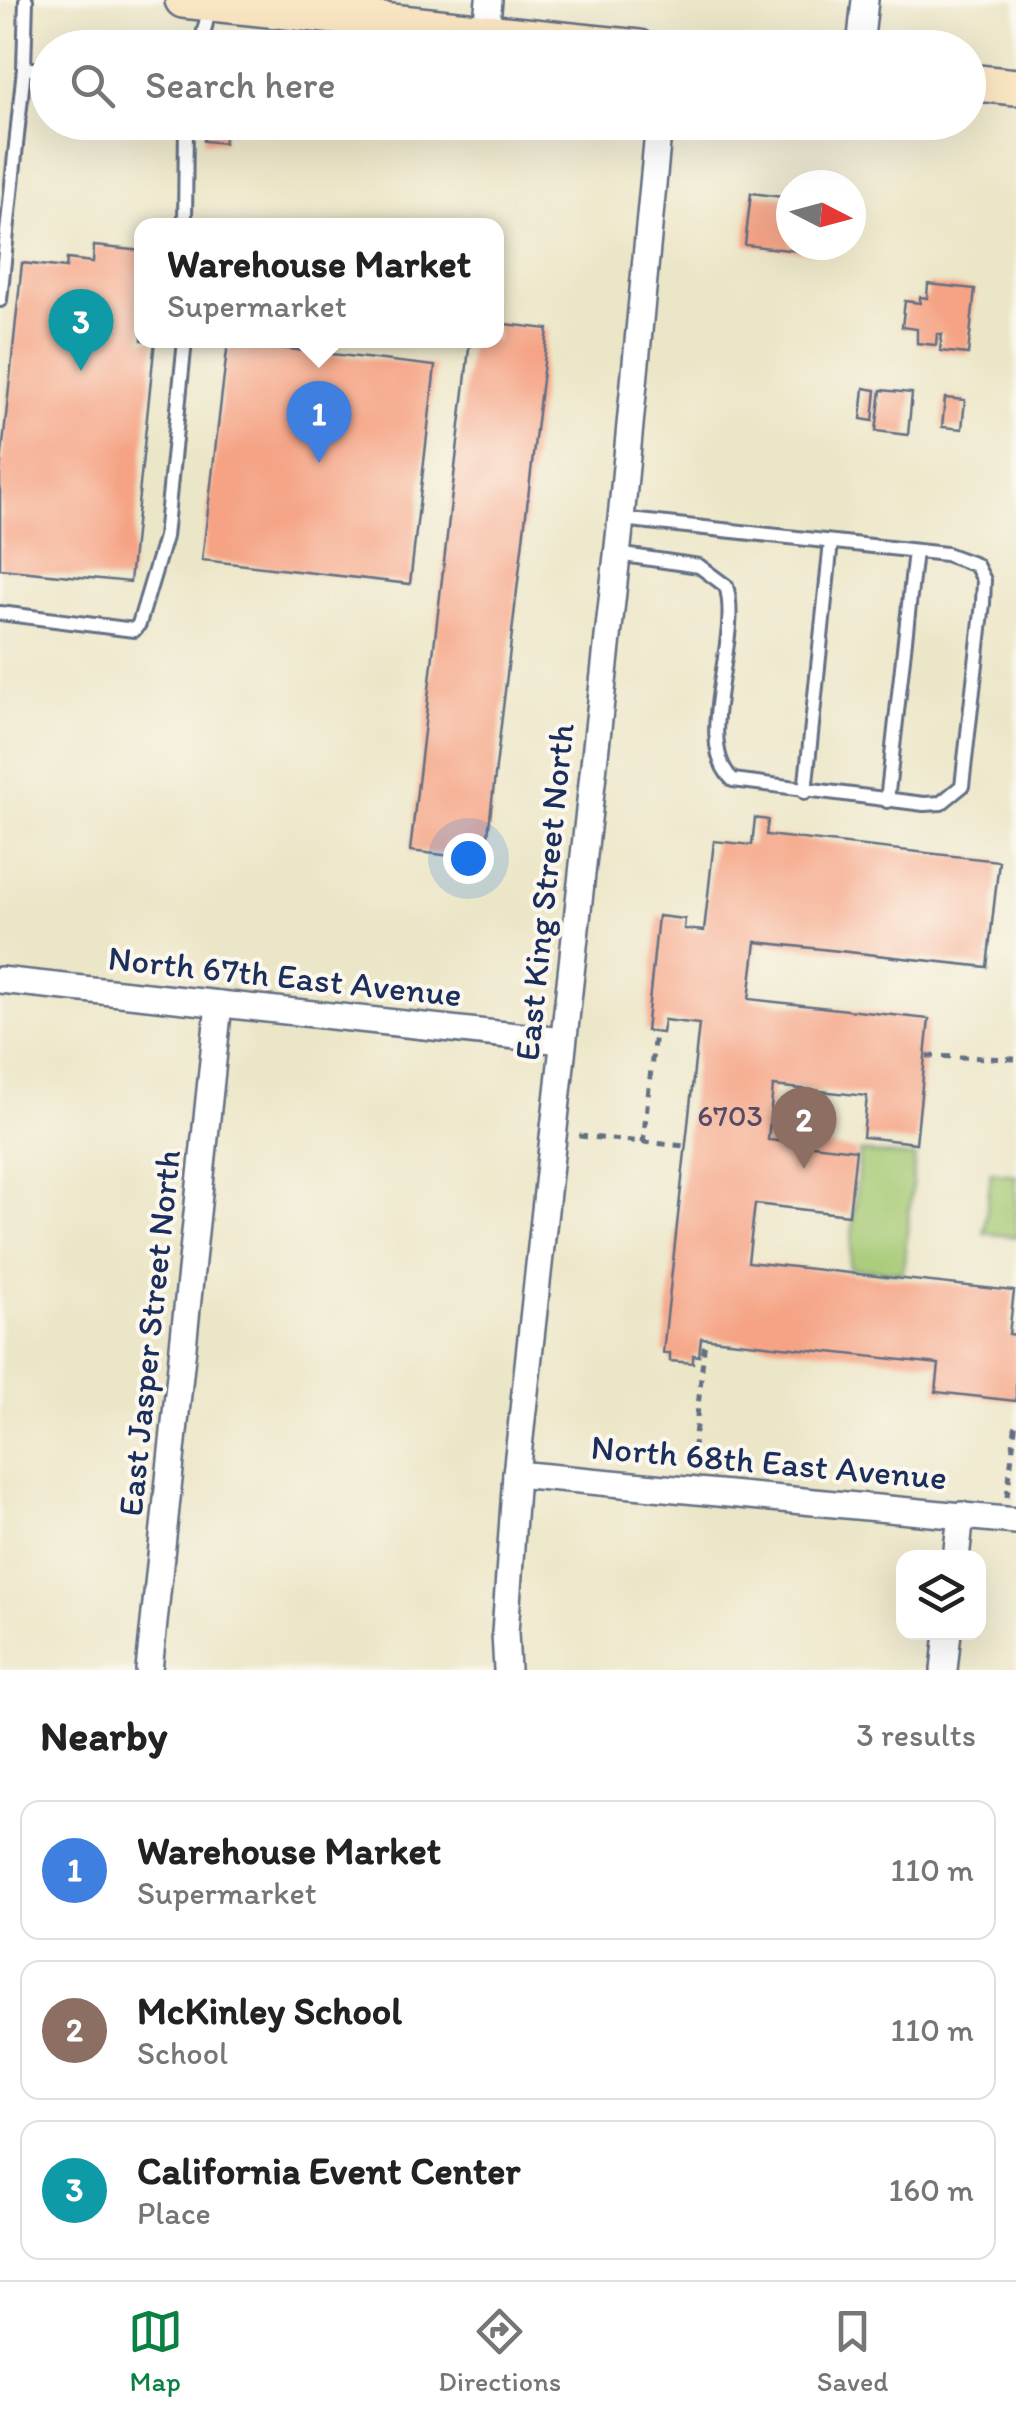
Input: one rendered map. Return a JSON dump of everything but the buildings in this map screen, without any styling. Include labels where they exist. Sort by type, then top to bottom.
[{"type":"main road","points":[[197,2],[487,16],[554,30]]},
{"type":"main road","points":[[986,84],[1016,87]]},
{"type":"street","points":[[862,30],[865,0]]},
{"type":"street","name":"East King Street North","points":[[507,1670],[505,1633],[516,1474],[621,519],[657,140]]},
{"type":"street","name":"North 67th East Avenue","points":[[0,980],[562,1041]]},
{"type":"street","name":"East Jasper Street North","points":[[149,1670],[219,1004]]},
{"type":"street","name":"North 68th East Avenue","points":[[516,1474],[1010,1520]]},
{"type":"street","points":[[957,1550],[960,1515]]},
{"type":"street","points":[[944,1670],[947,1640]]},
{"type":"lane","points":[[0,300],[24,68],[26,0]]},
{"type":"lane","points":[[197,2],[199,30]]},
{"type":"lane","points":[[24,68],[30,69]]},
{"type":"lane","points":[[185,218],[186,140]]},
{"type":"lane","points":[[0,614],[134,630],[139,624],[162,560],[184,348]]},
{"type":"lane","points":[[617,554],[699,566],[726,586],[730,610],[718,758],[732,780],[886,801],[942,803],[962,786],[984,580],[976,565],[965,557],[621,519]]},
{"type":"lane","points":[[805,792],[831,542]]},
{"type":"lane","points":[[886,801],[916,551]]},
{"type":"path","points":[[643,1143],[655,1032]]},
{"type":"path","points":[[927,1056],[1016,1060]]},
{"type":"path","points":[[553,1133],[686,1146]]},
{"type":"path","points":[[690,1490],[705,1338]]},
{"type":"path","points":[[1010,1520],[1016,1420]]},
{"type":"green space","points":[[860,1152],[915,1157],[903,1273],[849,1268]]},
{"type":"green space","points":[[991,1172],[1016,1175],[1016,1237],[984,1233]]},
{"type":"place","name":"California Event Center","points":[[81,371]]},
{"type":"place","name":"Warehouse Market","points":[[319,463]]},
{"type":"place","name":"McKinley School","points":[[804,1169]]}]
